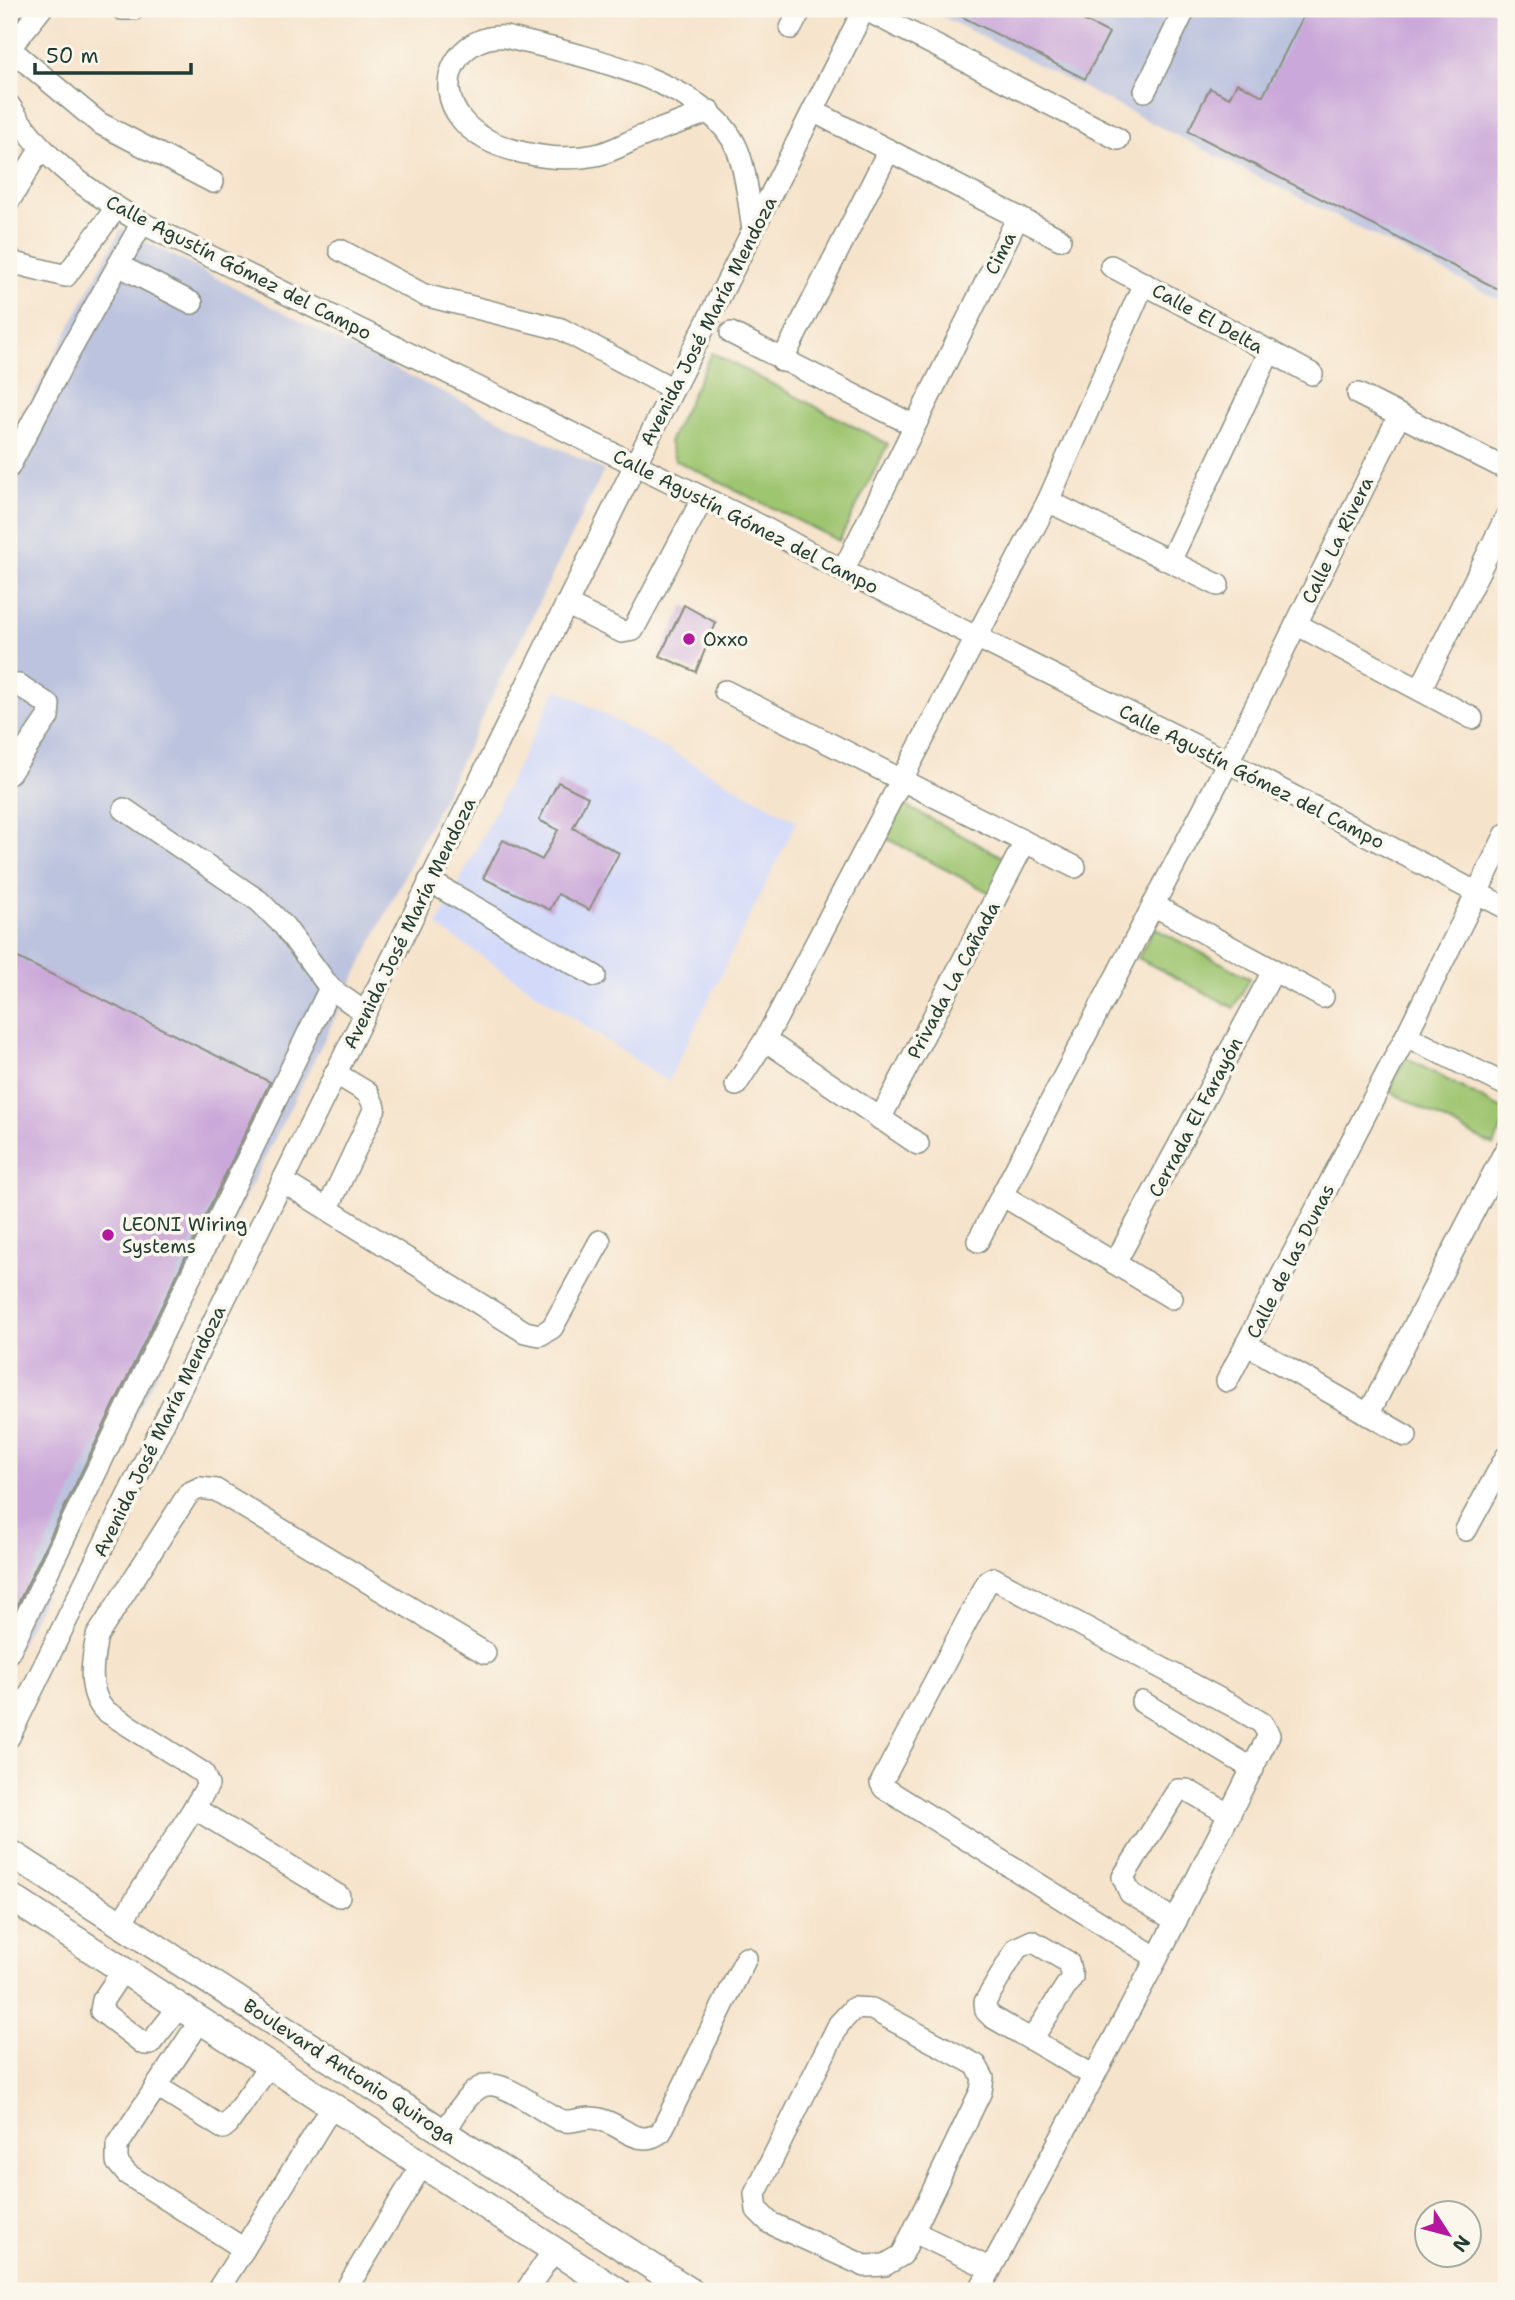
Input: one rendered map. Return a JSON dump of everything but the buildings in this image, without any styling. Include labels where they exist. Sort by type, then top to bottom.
[{"type":"main road","name":"Boulevard Antonio Quiroga","points":[[9,1852],[690,2291]]},
{"type":"main road","name":"Boulevard Antonio Quiroga","points":[[9,1896],[554,2250],[606,2288]]},
{"type":"street","points":[[41,9],[9,48],[99,123],[213,182]]},
{"type":"street","points":[[122,9],[134,9]]},
{"type":"street","points":[[864,9],[1118,139]]},
{"type":"street","name":"Avenida José María Mendoza","points":[[9,1737],[364,1012],[864,9]]},
{"type":"street","points":[[1145,91],[1185,9]]},
{"type":"street","points":[[710,111],[597,155],[557,158],[507,147],[477,135],[461,119],[449,97],[451,68],[467,47],[487,36],[505,37],[628,70],[710,111],[738,150],[753,230]]},
{"type":"street","name":"Calle Agustín Gómez del Campo","points":[[9,105],[29,137],[64,170],[116,208],[142,223],[703,498],[843,571],[1228,762],[1506,908]]},
{"type":"street","name":"Cima","points":[[813,111],[1018,217],[843,571]]},
{"type":"street","points":[[9,201],[41,148]]},
{"type":"street","points":[[782,361],[889,150]]},
{"type":"street","points":[[9,256],[10,262],[66,276],[116,208]]},
{"type":"street","points":[[1018,217],[1060,239]]},
{"type":"street","points":[[9,467],[142,223]]},
{"type":"street","points":[[340,250],[424,295],[561,330],[673,389]]},
{"type":"street","points":[[118,265],[192,303]]},
{"type":"street","points":[[1111,266],[1144,284]]},
{"type":"street","name":"Calle El Delta","points":[[976,636],[1048,500],[1144,284],[1270,351],[1171,559]]},
{"type":"street","points":[[731,333],[913,425]]},
{"type":"street","points":[[1270,351],[1312,374]]},
{"type":"street","points":[[1357,394],[1506,469]]},
{"type":"street","name":"Calle La Rivera","points":[[1399,416],[1296,624],[1472,718]]},
{"type":"street","points":[[566,604],[622,632],[632,630],[703,498]]},
{"type":"street","points":[[1048,500],[1171,559],[1218,585]]},
{"type":"street","points":[[1420,690],[1506,517]]},
{"type":"street","points":[[978,1241],[1228,762],[1296,624]]},
{"type":"street","points":[[736,1085],[765,1040],[976,636]]},
{"type":"street","points":[[9,686],[19,685],[48,705],[49,709],[48,717],[9,774]]},
{"type":"street","points":[[725,691],[1075,867]]},
{"type":"street","points":[[124,809],[258,901],[284,926],[330,988],[364,1012]]},
{"type":"street","name":"Calle de las Dunas","points":[[1406,1436],[1246,1344],[1406,1036],[1506,834]]},
{"type":"street","name":"Privada La Cañada","points":[[880,1119],[1025,842]]},
{"type":"street","points":[[429,881],[595,976]]},
{"type":"street","points":[[1153,905],[1323,997]]},
{"type":"street","name":"Cerrada El Farayón","points":[[1115,1263],[1274,970]]},
{"type":"street","points":[[9,1652],[330,988]]},
{"type":"street","points":[[1406,1036],[1506,1085]]},
{"type":"street","points":[[765,1040],[918,1144]]},
{"type":"street","points":[[328,1208],[375,1108],[374,1100],[368,1093],[335,1073]]},
{"type":"street","points":[[1368,1415],[1506,1149]]},
{"type":"street","points":[[282,1181],[525,1332],[540,1335],[552,1328],[600,1241]]},
{"type":"street","points":[[1002,1195],[1171,1298]]},
{"type":"street","points":[[1227,1381],[1246,1344]]},
{"type":"street","points":[[1466,1530],[1499,1489],[1506,1457]]},
{"type":"street","points":[[120,1924],[208,1785],[204,1773],[104,1710],[95,1700],[92,1662],[96,1636],[189,1493],[200,1488],[216,1490],[485,1653]]},
{"type":"street","points":[[979,2291],[1157,1958],[1269,1735],[1262,1723],[993,1578],[988,1581],[882,1776],[884,1788],[1157,1958]]},
{"type":"street","points":[[1142,1702],[1253,1769]]},
{"type":"street","points":[[1176,1921],[1130,1893],[1123,1877],[1178,1790],[1187,1790],[1230,1815]]},
{"type":"street","points":[[194,1808],[339,1896]]},
{"type":"street","points":[[1032,2039],[1072,1978],[1068,1962],[1032,1941],[1017,1948],[985,2002],[986,2011],[992,2017],[1094,2076]]},
{"type":"street","points":[[445,2131],[474,2091],[486,2084],[499,2085],[565,2122],[593,2118],[642,2140],[652,2140],[661,2132],[746,1958]]},
{"type":"street","points":[[123,1970],[103,2000],[102,2011],[144,2044],[150,2044],[190,2014]]},
{"type":"street","points":[[855,2008],[872,2009],[976,2065],[983,2078],[981,2091],[914,2232],[902,2255],[885,2265],[864,2266],[770,2222],[757,2210],[755,2193],[839,2024],[855,2008]]},
{"type":"street","points":[[190,2014],[156,2086],[117,2146],[117,2162],[127,2174],[244,2249]]},
{"type":"street","points":[[156,2086],[223,2128],[269,2066]]},
{"type":"street","points":[[217,2291],[332,2106]]},
{"type":"street","points":[[345,2291],[422,2165]]},
{"type":"street","points":[[914,2232],[991,2269]]},
{"type":"street","points":[[526,2291],[554,2250]]},
{"type":"shaded area","points":[[928,9],[1506,9],[1506,303]]},
{"type":"shaded area","points":[[121,229],[372,358],[604,470],[317,1054],[9,1667],[9,443]]},
{"type":"shaded area","points":[[557,688],[797,821],[668,1082],[437,926]]},
{"type":"green space","points":[[712,353],[888,444],[839,541],[675,460],[669,442]]},
{"type":"green space","points":[[904,805],[1008,860],[990,893],[886,838]]},
{"type":"green space","points":[[1154,928],[1250,978],[1234,1008],[1138,958]]},
{"type":"green space","points":[[1406,1058],[1506,1111],[1506,1120],[1493,1146],[1389,1091]]},
{"type":"place","name":"Oxxo","points":[[689,639]]},
{"type":"place","name":"LEONI Wiring Systems","points":[[108,1235]]}]
